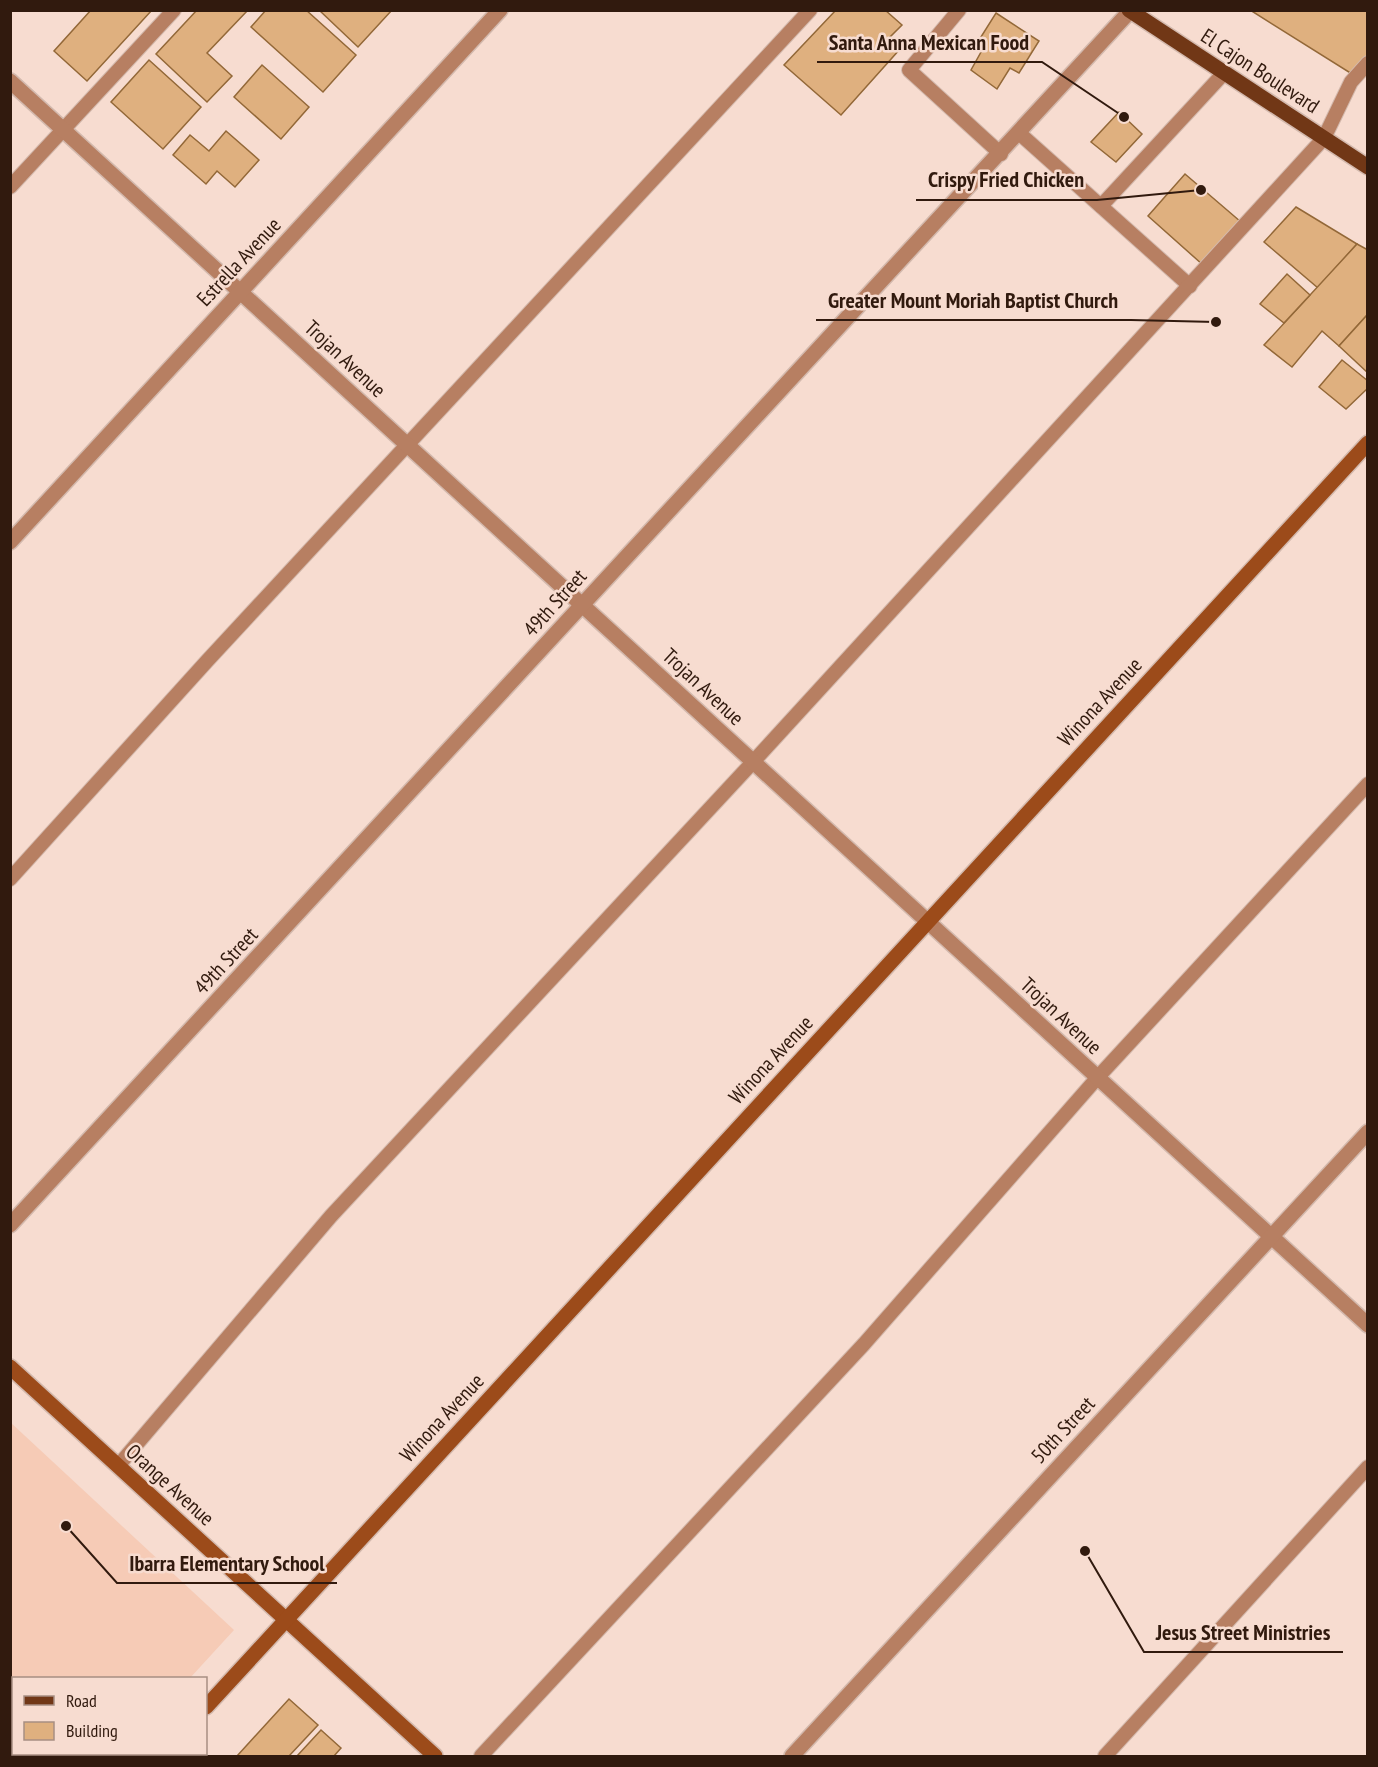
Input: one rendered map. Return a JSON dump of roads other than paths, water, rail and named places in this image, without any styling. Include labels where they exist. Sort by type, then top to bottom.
[{"type":"main road","name":"El Cajon Boulevard","points":[[1130,11],[1368,167]]},
{"type":"street","name":"Estrella Avenue","points":[[10,542],[500,10]]},
{"type":"street","name":"49th Street","points":[[10,1224],[1001,154],[1130,11]]},
{"type":"street","name":"Trojan Avenue","points":[[10,81],[1368,1325]]},
{"type":"street","name":"Winona Avenue","points":[[207,1706],[1368,442]]},
{"type":"street","name":"50th Street","points":[[792,1756],[1368,1132]]},
{"type":"street","name":"Orange Avenue","points":[[10,1367],[435,1756]]},
{"type":"lane","points":[[10,187],[174,10]]},
{"type":"lane","points":[[10,879],[207,661],[409,446],[810,10]]},
{"type":"lane","points":[[959,10],[909,70],[1001,154]]},
{"type":"lane","points":[[118,1466],[331,1216],[753,762],[1324,138],[1351,82],[1368,63]]},
{"type":"lane","points":[[1101,206],[1224,73]]},
{"type":"lane","points":[[1019,133],[1190,286]]},
{"type":"lane","points":[[481,1756],[864,1344],[1098,1077],[1368,784]]},
{"type":"lane","points":[[1104,1756],[1368,1467]]},
{"type":"place","name":"Santa Anna Mexican Food","points":[[1124,117]]},
{"type":"place","name":"Crispy Fried Chicken","points":[[1201,190]]},
{"type":"place","name":"Greater Mount Moriah Baptist Church","points":[[1216,322]]},
{"type":"place","name":"Ibarra Elementary School","points":[[66,1526]]},
{"type":"place","name":"Jesus Street Ministries","points":[[1085,1551]]}]
